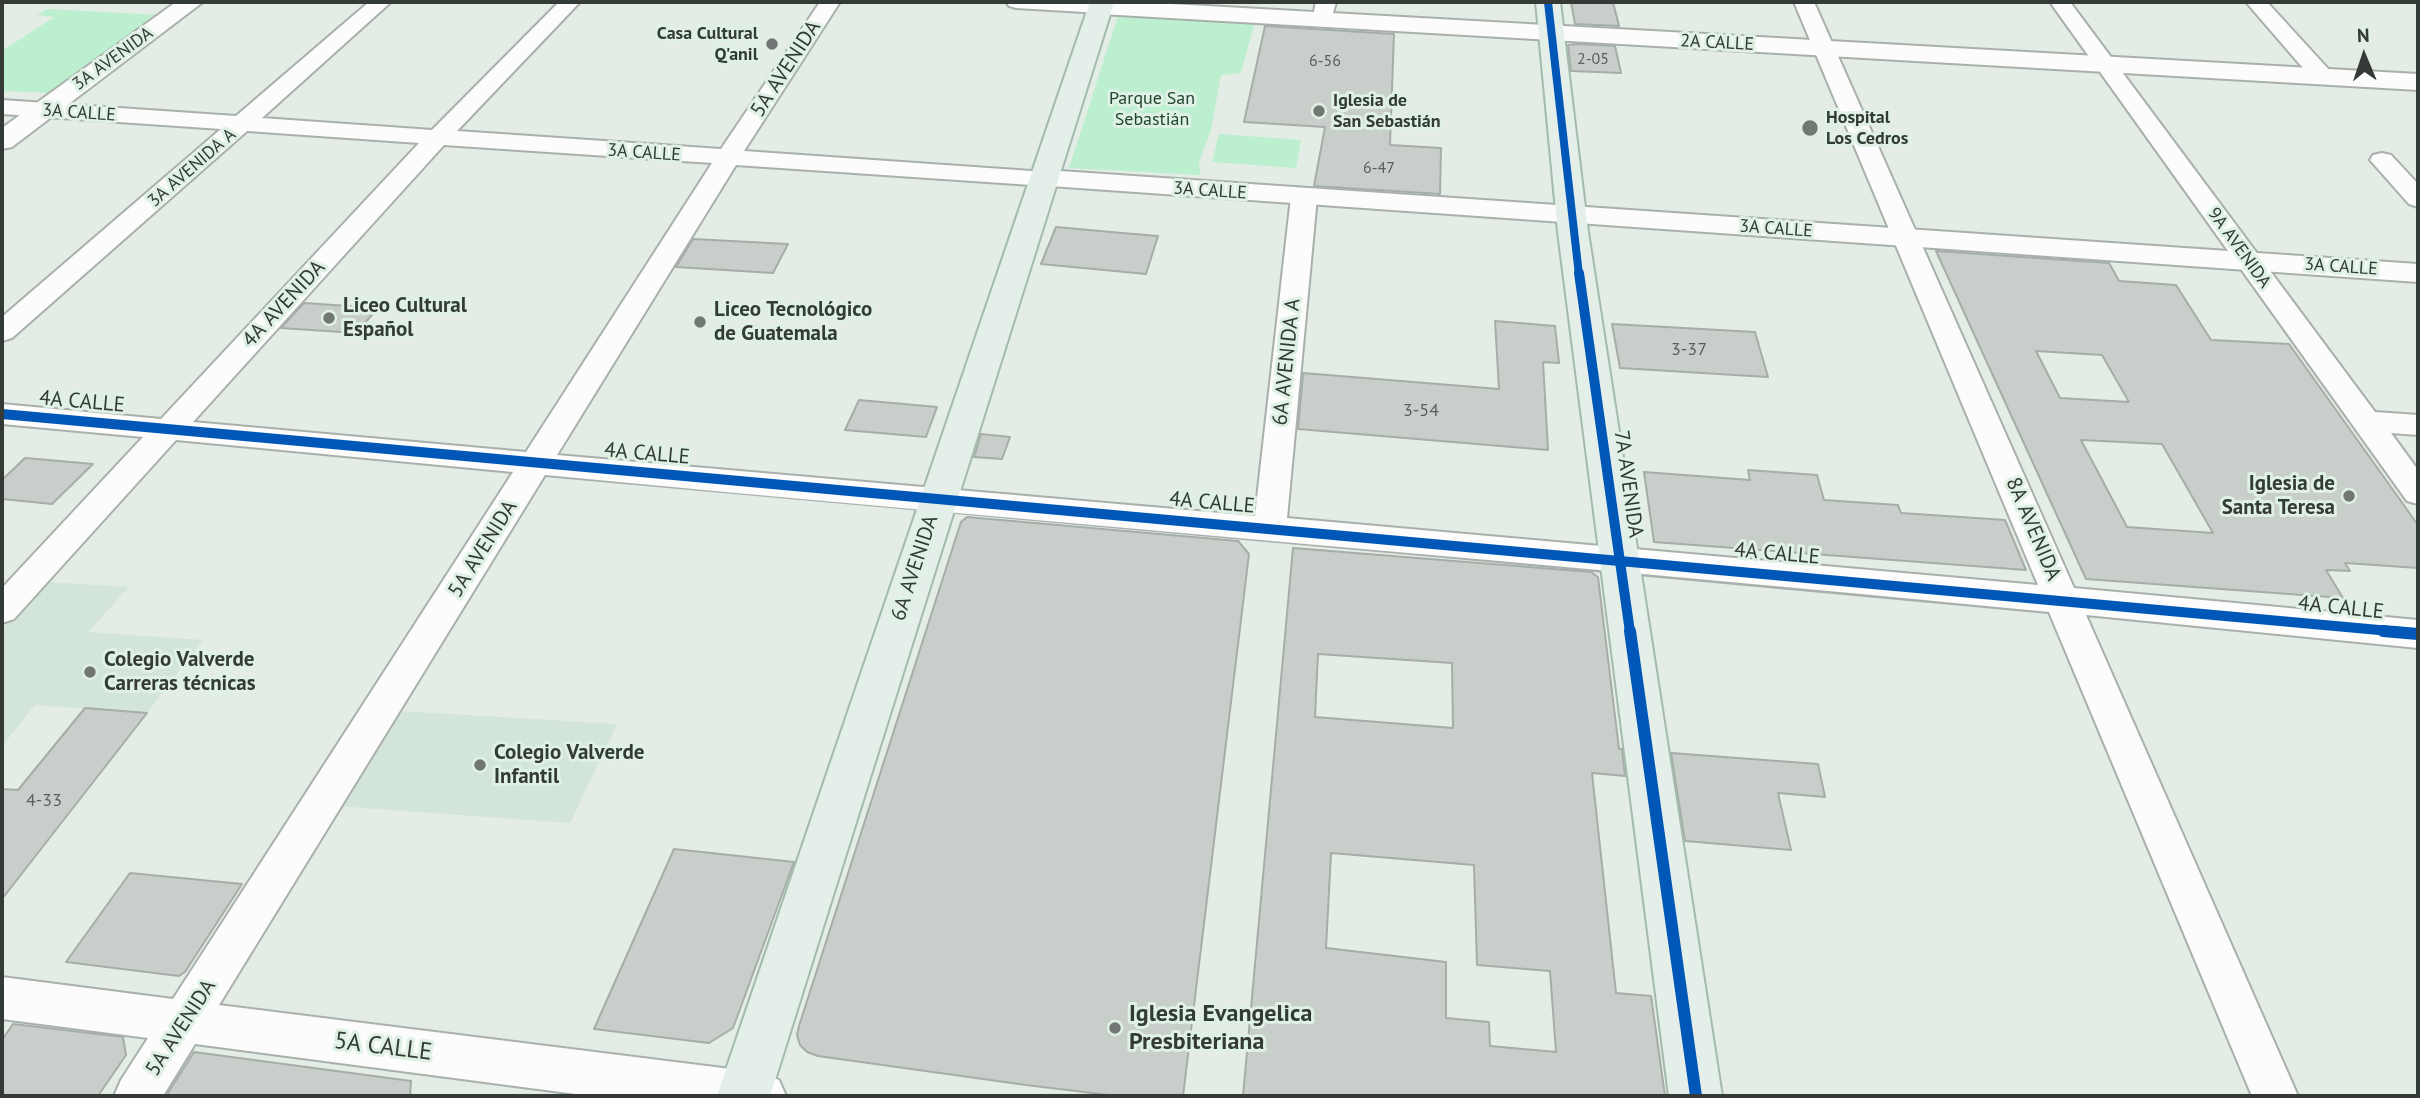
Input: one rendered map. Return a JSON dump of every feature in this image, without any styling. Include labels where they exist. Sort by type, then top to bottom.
[{"type":"main road","name":"7A AVENIDA","points":[[1548,2],[1571,215],[1696,1096]]},
{"type":"main road","name":"6A AVENIDA","points":[[750,1095],[937,501],[1102,4]]},
{"type":"street","name":"3A AVENIDA","points":[[2,141],[191,2]]},
{"type":"street","name":"3A AVENIDA A","points":[[2,332],[381,2]]},
{"type":"street","name":"4A AVENIDA","points":[[2,610],[437,138],[570,2]]},
{"type":"street","name":"5A AVENIDA","points":[[137,1096],[727,159],[830,2]]},
{"type":"street","name":"2A CALLE","points":[[1016,2],[1324,11],[1552,33],[2418,82]]},
{"type":"street","name":"8A AVENIDA","points":[[1804,2],[2275,1096]]},
{"type":"street","name":"9A AVENIDA","points":[[2060,2],[2418,493]]},
{"type":"street","points":[[2256,2],[2323,77]]},
{"type":"street","name":"3A CALLE","points":[[2,107],[727,159],[2418,273]]},
{"type":"street","points":[[2382,160],[2418,200]]},
{"type":"street","name":"6A AVENIDA A","points":[[1270,527],[1304,197]]},
{"type":"street","name":"4A CALLE","points":[[2,414],[937,501],[1619,558],[2418,634]]},
{"type":"street","points":[[2366,421],[2418,425]]},
{"type":"street","name":"5A CALLE","points":[[2,998],[750,1095]]},
{"type":"shaded area","name":"Colegio Valverde Carreras técnicas","points":[[46,582],[129,587],[88,632],[203,640],[147,713],[35,705],[2,746],[2,629]]},
{"type":"shaded area","name":"Colegio Valverde Infantil","points":[[400,711],[617,724],[570,823],[337,806]]},
{"type":"green space","points":[[47,9],[159,15],[52,93],[2,91],[2,51],[54,17],[37,15]]},
{"type":"green space","name":"Parque San Sebastián","points":[[1119,13],[1255,21],[1241,73],[1221,75],[1211,130],[1199,162],[1200,175],[1069,168]]},
{"type":"green space","points":[[1219,134],[1301,140],[1296,168],[1212,162]]},
{"type":"building","points":[[1571,2],[1613,2],[1619,26],[1575,24]]},
{"type":"building","points":[[1265,26],[1394,34],[1390,145],[1441,148],[1440,194],[1314,186],[1325,127],[1244,122]]},
{"type":"building","points":[[1568,45],[1615,46],[1621,73],[1571,71]]},
{"type":"building","points":[[1056,227],[1158,236],[1146,274],[1041,264]]},
{"type":"building","points":[[693,239],[788,244],[773,273],[676,267]]},
{"type":"building","points":[[1936,251],[2109,263],[2119,281],[2176,285],[2211,340],[2289,344],[2418,525],[2418,568],[2345,563],[2350,571],[2326,570],[2343,598],[2086,579]],"holes":[[[2036,351],[2102,355],[2129,402],[2060,398]],[[2081,440],[2162,444],[2213,533],[2127,527]]]},
{"type":"building","name":"Liceo Cultural Español","points":[[304,303],[378,308],[356,333],[281,328]]},
{"type":"building","points":[[1495,321],[1555,326],[1559,363],[1543,362],[1548,450],[1298,429],[1303,373],[1499,389]]},
{"type":"building","points":[[1612,324],[1755,332],[1768,377],[1620,368]]},
{"type":"building","points":[[859,400],[937,407],[926,437],[845,430]]},
{"type":"building","points":[[981,434],[1010,437],[1002,459],[974,457]]},
{"type":"building","points":[[25,458],[93,464],[52,504],[2,499],[2,480]]},
{"type":"building","points":[[1748,470],[1817,475],[1824,500],[1898,505],[1901,513],[2005,520],[2026,570],[1654,542],[1644,472],[1750,480]]},
{"type":"building","points":[[967,517],[1238,541],[1249,554],[1183,1096],[1117,1096],[1026,1085],[818,1056],[807,1052],[800,1045],[797,1035],[799,1026],[961,522]]},
{"type":"building","points":[[1293,548],[1591,572],[1598,577],[1619,749],[1622,749],[1625,776],[1592,773],[1616,993],[1651,996],[1665,1096],[1243,1096]],"holes":[[[1318,654],[1452,663],[1453,728],[1315,717]],[[1331,853],[1474,865],[1477,965],[1550,971],[1556,1052],[1490,1046],[1489,1022],[1446,1018],[1446,962],[1326,948]]]},
{"type":"building","points":[[85,708],[147,713],[2,899],[2,789],[18,790]]},
{"type":"building","points":[[1671,753],[1818,764],[1825,797],[1778,793],[1791,850],[1685,841]]},
{"type":"building","points":[[674,849],[794,862],[733,1028],[709,1043],[594,1029]]},
{"type":"building","points":[[130,873],[242,884],[185,972],[179,976],[66,962]]},
{"type":"building","points":[[13,1024],[123,1037],[126,1055],[98,1096],[2,1096],[2,1040]]},
{"type":"building","points":[[194,1052],[411,1081],[410,1096],[166,1096]]},
{"type":"cycle path","points":[[1548,2],[1573,232],[1696,1096]]},
{"type":"cycle path","points":[[2,414],[937,501],[1619,558],[2418,634]]},
{"type":"place","name":"Casa Cultural Q'anil","points":[[772,44]]},
{"type":"place","name":"Iglesia de San Sebastián","points":[[1319,111]]},
{"type":"place","name":"Hospital Los Cedros","points":[[1810,128]]},
{"type":"place","name":"Liceo Cultural Español","points":[[329,318]]},
{"type":"place","name":"Liceo Tecnológico de Guatemala","points":[[700,322]]},
{"type":"place","name":"Iglesia de Santa Teresa","points":[[2349,496]]},
{"type":"place","name":"Colegio Valverde Carreras técnicas","points":[[90,672]]},
{"type":"place","name":"Colegio Valverde Infantil","points":[[480,765]]},
{"type":"place","name":"Iglesia Evangelica Presbiteriana","points":[[1115,1028]]}]
